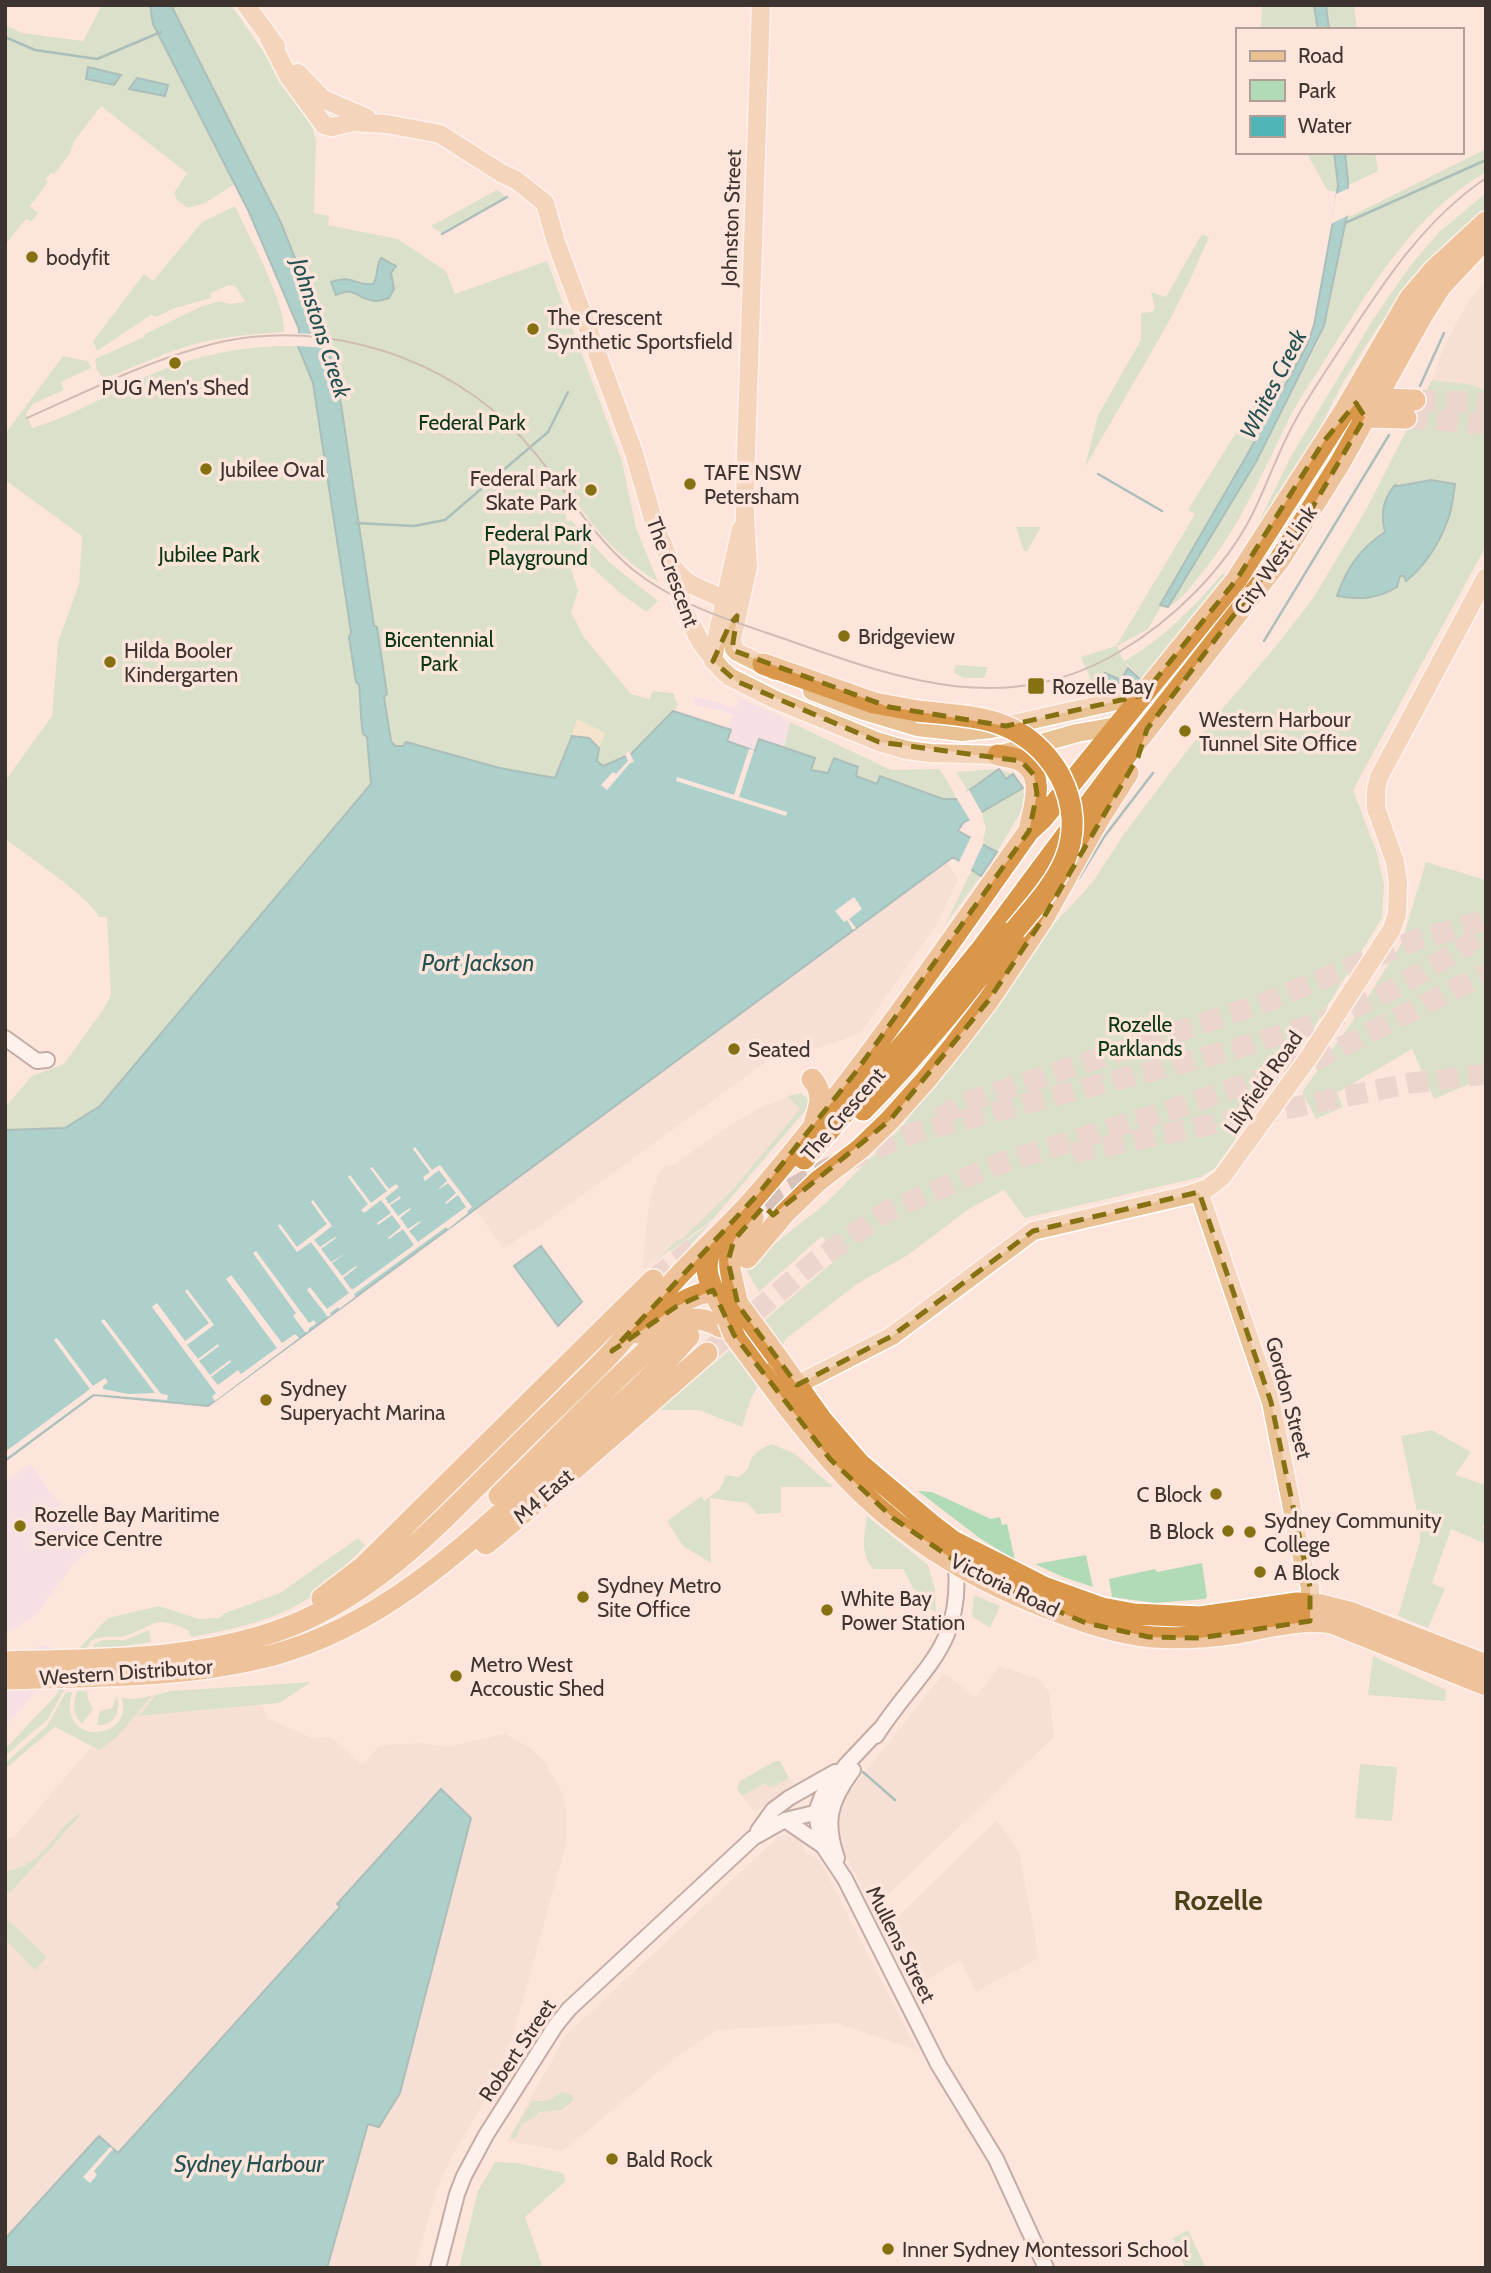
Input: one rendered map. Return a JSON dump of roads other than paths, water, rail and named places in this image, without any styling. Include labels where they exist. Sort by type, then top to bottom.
[{"type":"highway","name":"City West Link","points":[[1043,868],[1096,794],[1280,559],[1301,527],[1410,298],[1434,270],[1486,222]]},
{"type":"highway","name":"City West Link","points":[[1029,831],[1043,818],[1113,726],[1143,695],[1237,579],[1359,405],[1395,364],[1441,286],[1486,238]]},
{"type":"highway","points":[[1359,405],[1410,409],[1399,388],[1395,364]]},
{"type":"highway","points":[[763,664],[874,703],[995,722],[1027,737],[1044,753],[1063,781],[1072,821],[1066,859],[1052,884],[952,1013],[918,1066],[818,1181]]},
{"type":"highway","points":[[1113,726],[1135,723],[1151,716],[1170,700]]},
{"type":"highway","points":[[747,1258],[785,1213],[818,1181],[860,1149],[890,1120],[925,1081],[988,1001],[1041,922],[1100,817],[1138,757],[1147,729]]},
{"type":"highway","points":[[998,755],[1021,761],[1034,775],[1037,794],[1029,831]]},
{"type":"highway","name":"The Crescent","points":[[734,1220],[759,1193],[855,1073],[1029,831]]},
{"type":"highway","name":"The Crescent","points":[[733,1319],[729,1268],[730,1250],[734,1240],[793,1171],[886,1076],[1043,868]]},
{"type":"highway","points":[[882,1110],[886,1076],[952,1013]]},
{"type":"highway","points":[[812,1079],[820,1092],[815,1123]]},
{"type":"highway","points":[[138,1657],[203,1650],[264,1634],[292,1625],[363,1588],[417,1545],[612,1351],[648,1309],[734,1220]]},
{"type":"highway","name":"Victoria Road","points":[[734,1220],[712,1247],[706,1264],[708,1280],[766,1377],[848,1479],[893,1518],[956,1564],[1019,1597],[1066,1615],[1110,1629],[1149,1637],[1200,1637],[1310,1612],[1486,1685]]},
{"type":"highway","points":[[138,1657],[234,1634],[276,1620],[319,1600],[364,1566],[653,1280]]},
{"type":"highway","points":[[612,1351],[677,1306],[693,1297],[713,1292]]},
{"type":"highway","points":[[365,1617],[456,1537],[603,1391],[669,1332],[692,1319],[733,1319]]},
{"type":"highway","name":"Victoria Road","points":[[733,1319],[777,1357],[839,1441],[860,1464],[953,1541],[1054,1591],[1102,1608],[1134,1614],[1200,1617],[1277,1605],[1310,1612],[1352,1613],[1486,1665]]},
{"type":"highway","points":[[365,1617],[399,1596],[459,1551],[653,1375],[689,1336]]},
{"type":"highway","name":"M4 East","points":[[365,1617],[403,1601],[463,1563],[528,1510],[707,1353]]},
{"type":"highway","name":"Western Distributor","points":[[5,1662],[177,1672],[245,1661],[310,1643],[365,1617]]},
{"type":"highway","name":"Western Distributor","points":[[5,1679],[99,1667],[138,1657]]},
{"type":"main road","name":"The Crescent","points":[[246,5],[269,38],[323,99],[355,114],[387,124],[442,135],[500,173],[516,180],[544,202],[549,211],[556,242],[622,420],[686,616],[720,670],[742,685],[879,742],[907,750],[998,755],[1113,726]]},
{"type":"main road","name":"Johnston Street","points":[[761,5],[745,516],[748,567],[732,639],[734,649],[763,664]]},
{"type":"main road","name":"The Crescent","points":[[269,38],[288,76],[317,117]]},
{"type":"main road","points":[[332,103],[341,112],[338,124],[328,127],[317,117],[321,106],[332,103]]},
{"type":"main road","name":"The Crescent","points":[[338,124],[387,124]]},
{"type":"main road","name":"Johnston Street","points":[[713,661],[745,516]]},
{"type":"main road","points":[[669,559],[686,583],[726,601],[737,616],[730,624],[713,661]]},
{"type":"main road","name":"Lilyfield Road","points":[[797,1385],[892,1335],[1033,1231],[1199,1192],[1214,1184],[1230,1168],[1310,1057],[1392,929],[1398,899],[1397,871],[1376,808],[1379,777],[1486,577]]},
{"type":"main road","points":[[763,664],[814,692],[851,706],[918,727],[962,732],[991,729],[1143,695]]},
{"type":"main road","name":"Gordon Street","points":[[1199,1192],[1271,1402],[1303,1564],[1310,1587],[1310,1612]]},
{"type":"street","points":[[5,1038],[37,1061],[47,1060]]},
{"type":"street","points":[[822,1808],[841,1787],[947,1637],[954,1614],[956,1564],[953,1541]]},
{"type":"street","points":[[845,1879],[822,1808],[831,1783],[879,1730]]},
{"type":"street","name":"Robert Street","points":[[438,2268],[464,2176],[486,2135],[556,2025],[593,1985],[753,1838],[774,1810],[789,1798],[846,1765]]},
{"type":"street","points":[[774,1810],[803,1801],[822,1808]]},
{"type":"street","name":"Robert Street","points":[[753,1838],[785,1820],[822,1808]]},
{"type":"street","name":"Mullens Street","points":[[822,1808],[823,1846],[845,1879],[938,2064],[996,2160],[1046,2268]]},
{"type":"street","points":[[785,1820],[823,1846]]},
{"type":"water","name":"Port Jackson","points":[[150,5],[171,5],[281,223],[317,313],[327,327],[374,626],[377,627],[391,741],[395,746],[403,746],[406,742],[500,768],[555,778],[572,736],[589,738],[599,748],[597,761],[603,766],[631,754],[673,711],[731,730],[727,741],[755,751],[759,739],[815,758],[811,770],[828,773],[834,758],[858,767],[856,776],[877,784],[880,776],[943,799],[957,799],[999,769],[1006,779],[1013,774],[1023,788],[963,823],[958,831],[997,852],[981,876],[953,857],[208,1406],[94,1395],[5,1461],[5,1130],[65,1128],[100,1106],[371,784],[367,737],[363,734],[361,721],[359,685],[356,682],[349,637],[351,632],[313,383],[298,346],[299,329],[249,212],[153,24]]},
{"type":"water","points":[[1314,5],[1326,5],[1329,28],[1318,28]]},
{"type":"water","points":[[88,67],[121,75],[114,85],[86,79]]},
{"type":"water","points":[[137,78],[168,85],[165,96],[129,89]]},
{"type":"water","name":"Whites Creek","points":[[1334,154],[1345,154],[1347,215],[1324,326],[1256,462],[1168,607],[1160,605],[1307,345],[1314,325],[1338,185]]},
{"type":"water","points":[[381,258],[396,266],[391,273],[394,289],[389,298],[370,300],[348,292],[336,295],[331,282],[345,279],[373,284]]},
{"type":"water","points":[[1431,480],[1455,484],[1449,518],[1440,539],[1425,562],[1406,581],[1404,576],[1400,576],[1397,587],[1382,594],[1361,598],[1337,596],[1355,559],[1385,532],[1384,507],[1395,485]]},
{"type":"water","points":[[1128,668],[1141,680],[1137,684],[1099,684],[1105,673],[1121,680]]},
{"type":"water","points":[[541,1246],[582,1302],[558,1326],[514,1266]]},
{"type":"water","name":"Sydney Harbour","points":[[441,1789],[471,1818],[400,2093],[379,2127],[368,2124],[327,2268],[5,2268],[5,2239],[99,2136],[118,2153],[340,1907],[337,1904]]},
{"type":"waterway","points":[[5,37],[35,50],[97,59],[161,32]]},
{"type":"waterway","points":[[1345,223],[1486,160]]},
{"type":"waterway","points":[[442,234],[507,197]]},
{"type":"waterway","points":[[1420,386],[1444,333]]},
{"type":"waterway","points":[[356,523],[414,526],[445,520],[548,432],[568,392]]},
{"type":"waterway","points":[[1264,641],[1389,435]]},
{"type":"waterway","points":[[1098,474],[1162,511]]},
{"type":"waterway","points":[[1079,878],[1104,837],[1153,773]]},
{"type":"waterway","points":[[863,1772],[895,1800]]},
{"type":"tunnel","points":[[1415,400],[1486,403]]},
{"type":"tunnel","points":[[1406,418],[1486,424]]},
{"type":"tunnel","points":[[939,1118],[964,1103],[1266,1002],[1416,940],[1486,920]]},
{"type":"tunnel","points":[[737,1219],[829,1168],[913,1133],[1236,1049],[1330,1019],[1392,990],[1464,947],[1486,929]]},
{"type":"tunnel","points":[[707,1353],[813,1263],[885,1212],[1001,1163],[1180,1107],[1322,1057],[1486,973]]},
{"type":"tunnel","points":[[1073,1153],[1411,1083],[1486,1074]]},
{"type":"tunnel","points":[[653,1280],[701,1242]]},
{"type":"tram line","points":[[27,418],[154,363],[198,348],[238,339],[280,336],[321,338],[362,345],[402,357],[440,375],[475,397],[524,440],[614,552],[649,582],[685,602],[824,653],[908,678],[992,688],[1034,684],[1076,673],[1119,652],[1177,610],[1212,574],[1252,515],[1300,412],[1378,293],[1426,231],[1464,194],[1486,178]]},
{"type":"place","name":"bodyfit","points":[[32,257]]},
{"type":"place","name":"The Crescent Synthetic Sportsfield","points":[[533,329]]},
{"type":"place","name":"PUG Men's Shed","points":[[175,363]]},
{"type":"place","name":"Jubilee Oval","points":[[206,469]]},
{"type":"place","name":"TAFE NSW Petersham","points":[[690,484]]},
{"type":"place","name":"Federal Park Skate Park","points":[[591,490]]},
{"type":"place","name":"Bridgeview","points":[[844,636]]},
{"type":"place","name":"Hilda Booler Kindergarten","points":[[110,662]]},
{"type":"place","name":"Rozelle Bay","points":[[1036,686]]},
{"type":"place","name":"Western Harbour Tunnel Site Office","points":[[1185,731]]},
{"type":"place","name":"Seated","points":[[734,1049]]},
{"type":"place","name":"Sydney Superyacht Marina","points":[[266,1400]]},
{"type":"place","name":"C Block","points":[[1216,1494]]},
{"type":"place","name":"Rozelle Bay Maritime Service Centre","points":[[20,1526]]},
{"type":"place","name":"B Block","points":[[1228,1531]]},
{"type":"place","name":"Sydney Community College","points":[[1250,1532]]},
{"type":"place","name":"A Block","points":[[1260,1572]]},
{"type":"place","name":"Sydney Metro Site Office","points":[[583,1597]]},
{"type":"place","name":"White Bay Power Station","points":[[827,1610]]},
{"type":"place","name":"Metro West Accoustic Shed","points":[[456,1676]]},
{"type":"place","name":"Bald Rock","points":[[612,2159]]},
{"type":"place","name":"Inner Sydney Montessori School","points":[[888,2249]]},
{"type":"district","name":"Rozelle","points":[[1218,1900]]},
{"type":"water label","name":"Johnstons Creek","points":[[321,328]]},
{"type":"park label","name":"Federal Park","points":[[472,422]]},
{"type":"park label","name":"Federal Park Playground","points":[[538,545]]},
{"type":"park label","name":"Jubilee Park","points":[[209,554]]},
{"type":"park label","name":"Bicentennial Park","points":[[439,651]]},
{"type":"park label","name":"Rozelle Parklands","points":[[1140,1036]]}]
